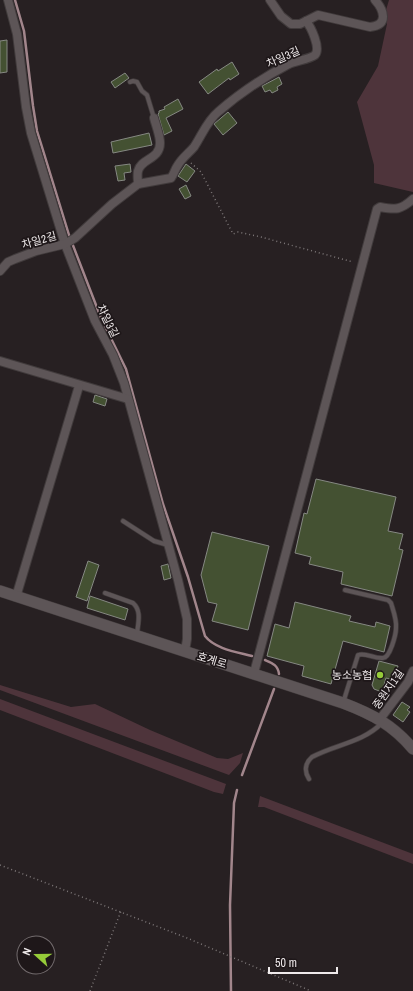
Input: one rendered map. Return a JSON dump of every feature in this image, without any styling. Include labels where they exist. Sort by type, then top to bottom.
[{"type":"street","name":"차일3길","points":[[8,0],[17,34],[26,107],[31,133],[65,244],[94,321],[119,370],[128,399],[187,619],[187,639],[185,651]]},
{"type":"street","points":[[270,0],[287,22],[297,24],[318,15],[367,27],[374,27],[380,24],[384,15],[375,0]]},
{"type":"street","name":"차일3길","points":[[75,238],[112,204],[138,184],[171,178],[178,164],[194,147],[209,122],[219,111],[268,76],[291,64],[316,54],[317,49],[314,34],[306,21]]},
{"type":"street","points":[[138,184],[137,176],[140,167],[153,158],[160,148],[160,138],[154,118]]},
{"type":"street","points":[[254,673],[378,207],[397,209],[403,207],[413,199]]},
{"type":"street","name":"차일2길","points":[[1,267],[8,262],[29,253],[65,244],[75,238]]},
{"type":"street","points":[[0,361],[79,386],[128,399]]},
{"type":"street","points":[[16,596],[79,386]]},
{"type":"street","name":"호계로","points":[[0,591],[254,673],[367,712],[382,720],[398,732],[413,749]]},
{"type":"street","name":"중원지1길","points":[[382,720],[408,682],[413,671]]},
{"type":"lane","points":[[130,82],[137,82],[142,91],[147,95],[154,118]]},
{"type":"lane","points":[[123,521],[154,540],[168,545]]},
{"type":"lane","points":[[343,703],[356,658],[360,654],[382,659],[386,657],[389,654],[396,627],[391,603],[388,600],[345,590]]},
{"type":"lane","points":[[105,593],[133,603],[137,606],[139,612],[137,636]]},
{"type":"lane","points":[[309,779],[306,771],[306,765],[312,757],[370,734],[382,720]]},
{"type":"path","points":[[184,158],[201,172],[233,234],[238,232],[254,235],[362,265]]},
{"type":"path","points":[[0,865],[121,911],[312,991]]},
{"type":"path","points":[[90,991],[121,911]]},
{"type":"shaded area","points":[[389,0],[413,0],[413,192],[374,183],[374,165],[357,102],[378,66],[387,24],[386,10]]},
{"type":"shaded area","points":[[0,685],[71,707],[95,704],[150,730],[217,758],[228,759],[243,753],[240,763],[229,775],[0,690]]},
{"type":"shaded area","points":[[0,699],[226,784],[223,794],[214,792],[0,710]]},
{"type":"shaded area","points":[[260,796],[413,854],[413,864],[264,807],[258,807]]},
{"type":"building","points":[[7,40],[7,72],[0,73],[0,41]]},
{"type":"building","points":[[232,62],[239,74],[230,80],[229,78],[208,94],[199,82],[217,69],[218,71]]},
{"type":"building","points":[[125,73],[129,78],[115,88],[111,82]]},
{"type":"building","points":[[279,77],[282,84],[277,87],[278,90],[272,93],[270,90],[265,92],[262,86]]},
{"type":"building","points":[[178,99],[183,109],[166,118],[172,131],[164,135],[158,114],[159,111],[165,109],[164,107]]},
{"type":"building","points":[[228,112],[237,123],[223,135],[214,124]]},
{"type":"building","points":[[149,133],[152,145],[113,153],[111,142]]},
{"type":"building","points":[[130,164],[131,172],[124,173],[125,180],[118,181],[115,166]]},
{"type":"building","points":[[186,164],[195,171],[187,182],[178,176]]},
{"type":"building","points":[[186,185],[191,196],[185,199],[179,189]]},
{"type":"building","points":[[95,395],[107,399],[105,406],[93,402]]},
{"type":"building","points":[[316,479],[396,497],[388,531],[403,534],[399,549],[403,550],[392,596],[341,584],[343,572],[309,564],[311,557],[295,553],[304,513],[307,514]]},
{"type":"building","points":[[212,532],[269,546],[248,630],[212,621],[217,604],[208,602],[201,575]]},
{"type":"building","points":[[88,561],[99,565],[87,601],[76,597]]},
{"type":"building","points":[[168,564],[171,578],[164,580],[161,566]]},
{"type":"building","points":[[90,596],[128,609],[125,620],[87,608]]},
{"type":"building","points":[[295,602],[351,616],[349,621],[375,627],[376,622],[390,626],[384,652],[343,641],[331,684],[302,676],[304,666],[267,656],[275,624],[289,628]]},
{"type":"building","points":[[379,661],[398,666],[394,680],[386,678],[382,692],[374,689],[372,685]]},
{"type":"building","points":[[402,702],[410,707],[407,710],[410,712],[403,722],[393,715]]},
{"type":"waterway","points":[[15,0],[24,31],[37,131],[69,235],[101,318],[126,369],[163,504],[188,577],[205,636],[220,647],[252,656]]},
{"type":"waterway","points":[[265,660],[276,666],[279,674]]},
{"type":"waterway","points":[[242,775],[274,689]]},
{"type":"waterway","points":[[231,991],[230,905],[234,803],[237,790]]},
{"type":"place","name":"농소농협","points":[[380,675]]}]
